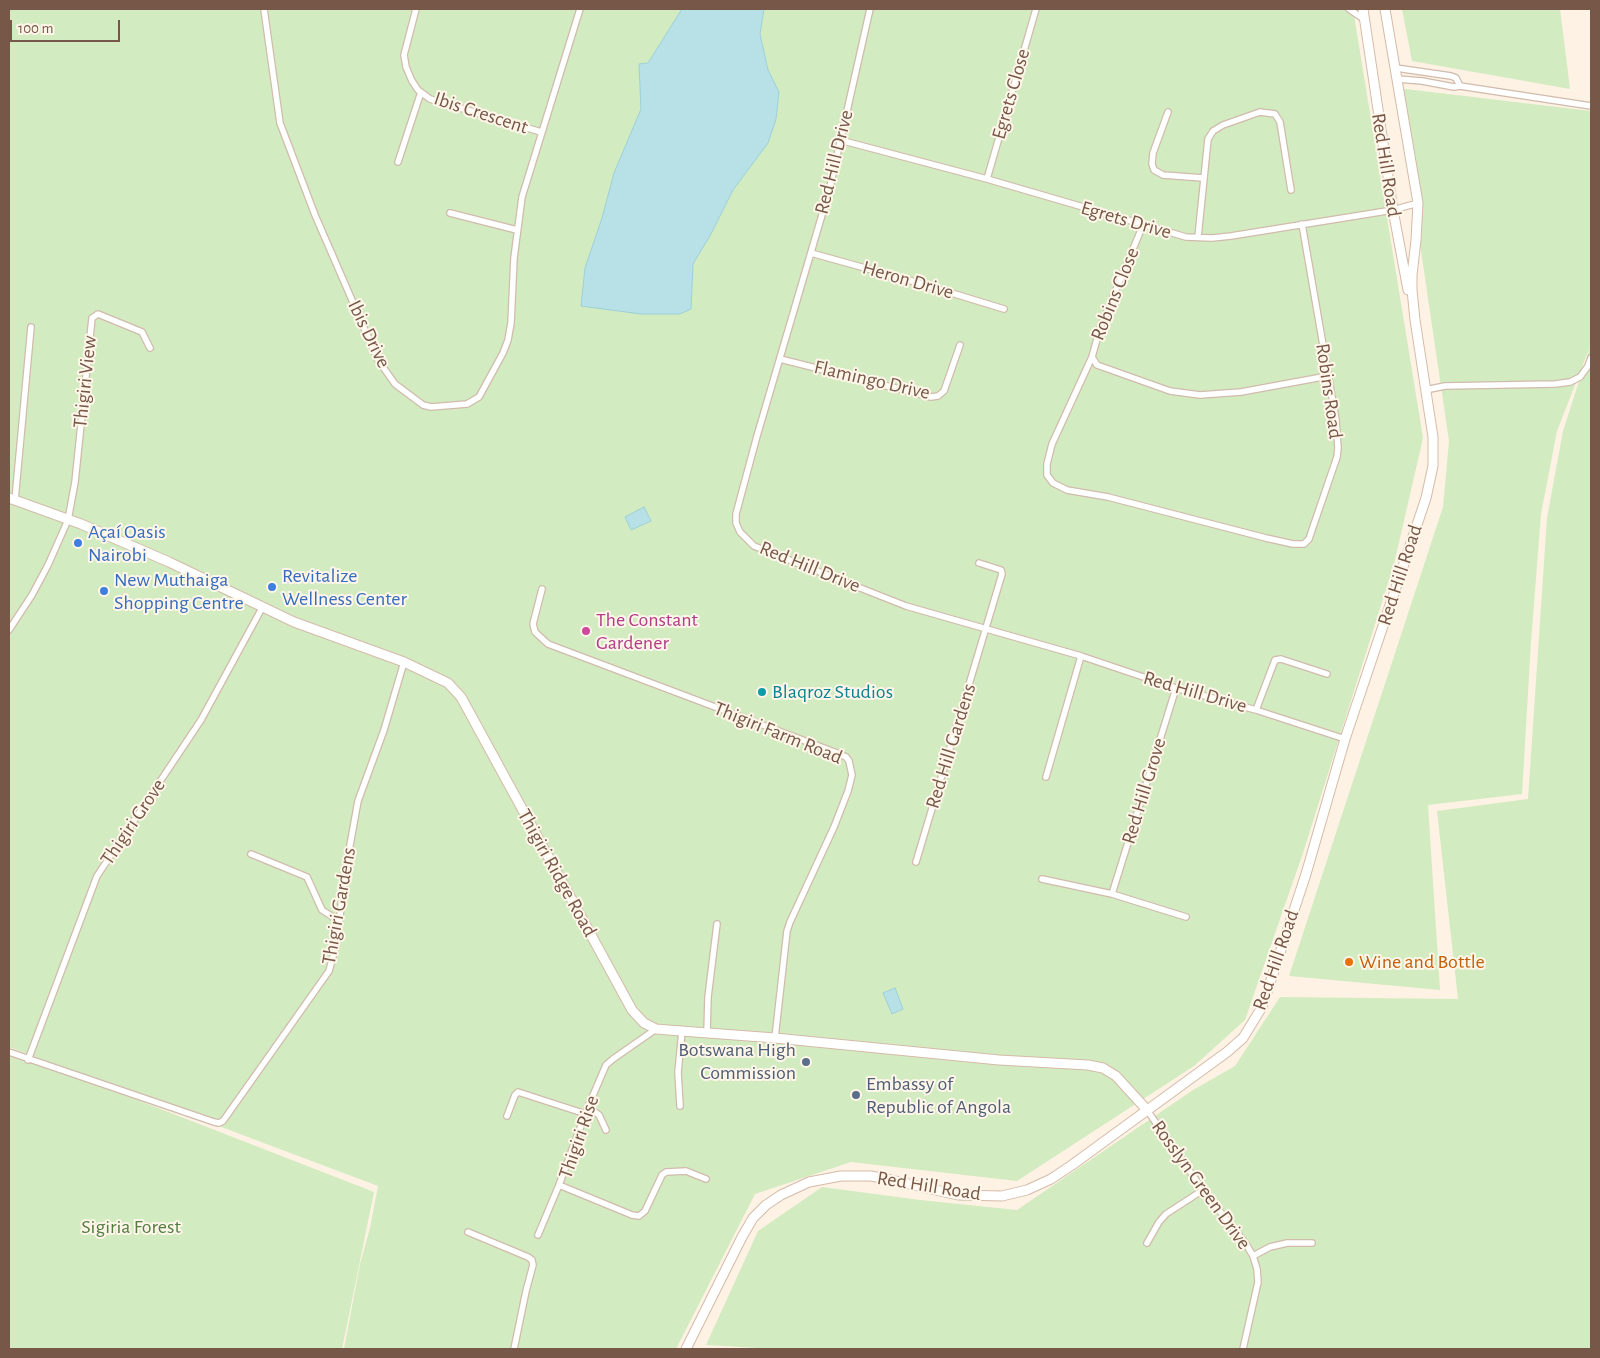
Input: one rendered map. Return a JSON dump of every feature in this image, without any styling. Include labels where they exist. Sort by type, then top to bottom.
[{"type":"main road","name":"Red Hill Road","points":[[686,1349],[753,1218],[766,1205],[795,1187],[820,1178],[871,1176],[958,1195],[983,1197],[1015,1194],[1028,1190],[1050,1179],[1227,1052],[1243,1038],[1262,1008],[1306,874],[1345,740],[1433,466],[1433,437],[1426,390],[1415,320],[1393,210],[1363,9]]},
{"type":"main road","name":"Red Hill Road","points":[[1385,9],[1418,203],[1412,276],[1415,320]]},
{"type":"main road","name":"Thigiri Ridge Road","points":[[12,499],[68,520],[195,573],[262,608],[294,622],[404,662],[448,682],[461,697],[632,1010],[644,1023],[656,1028],[682,1031],[775,1038],[992,1060],[1103,1068],[1116,1076],[1147,1110]]},
{"type":"street","name":"Ibis Drive","points":[[264,9],[280,123],[315,215],[378,360],[395,384],[423,405],[431,407],[467,404],[479,397],[504,353],[511,323],[517,230],[522,197],[580,9]]},
{"type":"street","name":"Ibis Crescent","points":[[416,9],[404,55],[406,67],[412,81],[421,92],[430,99],[541,132]]},
{"type":"street","name":"Red Hill Drive","points":[[870,9],[840,140],[811,253],[756,436],[736,514],[736,523],[740,532],[754,546],[906,606],[1081,656],[1176,688],[1256,710],[1345,740]]},
{"type":"street","name":"Egrets Close","points":[[987,179],[1036,9]]},
{"type":"street","points":[[1349,9],[1365,20]]},
{"type":"street","points":[[1396,68],[1451,76],[1456,78],[1460,86]]},
{"type":"street","points":[[1398,79],[1454,87],[1460,86],[1591,106]]},
{"type":"street","points":[[398,162],[421,92]]},
{"type":"street","points":[[1168,112],[1153,153],[1152,164],[1154,170],[1164,175],[1203,178]]},
{"type":"street","points":[[1198,238],[1208,139],[1213,131],[1223,125],[1260,112],[1275,114],[1280,122],[1291,190]]},
{"type":"street","name":"Egrets Drive","points":[[840,140],[987,179],[1186,237],[1230,236],[1393,210],[1418,203]]},
{"type":"street","points":[[450,213],[517,230]]},
{"type":"street","name":"Robins Road","points":[[1092,357],[1052,444],[1046,464],[1047,475],[1052,483],[1067,490],[1108,497],[1266,538],[1293,544],[1304,544],[1309,539],[1337,457],[1337,429],[1302,224]]},
{"type":"street","name":"Robins Close","points":[[1143,225],[1100,328],[1092,357],[1097,365],[1170,391],[1200,395],[1241,392],[1328,376]]},
{"type":"street","name":"Heron Drive","points":[[811,253],[1004,309]]},
{"type":"street","name":"Thigiri View","points":[[68,520],[75,482],[92,318],[98,314],[142,332],[150,348]]},
{"type":"street","points":[[12,499],[31,327]]},
{"type":"street","name":"Flamingo Drive","points":[[780,360],[931,397],[938,396],[944,391],[960,346]]},
{"type":"street","points":[[1426,390],[1445,386],[1555,384],[1570,382],[1580,377],[1591,358]]},
{"type":"street","points":[[9,630],[32,595],[68,520]]},
{"type":"street","name":"Red Hill Gardens","points":[[916,862],[1002,574],[1001,570],[979,563]]},
{"type":"street","name":"Thigiri Farm Road","points":[[542,589],[533,624],[535,632],[548,644],[837,753],[846,757],[849,761],[852,775],[848,791],[790,922],[784,947],[775,1038]]},
{"type":"street","name":"Thigiri Grove","points":[[28,1060],[97,876],[200,720],[262,608]]},
{"type":"street","points":[[1046,777],[1081,656]]},
{"type":"street","points":[[1256,710],[1276,660],[1281,659],[1327,674]]},
{"type":"street","name":"Thigiri Gardens","points":[[28,1060],[219,1123],[226,1117],[324,978],[332,962],[340,921],[343,884],[358,801],[384,730],[404,662]]},
{"type":"street","name":"Red Hill Grove","points":[[1112,894],[1176,688]]},
{"type":"street","points":[[251,854],[307,877],[322,910],[340,921]]},
{"type":"street","points":[[1042,879],[1112,894],[1186,917]]},
{"type":"street","points":[[707,1032],[708,997],[717,924]]},
{"type":"street","name":"Thigiri Rise","points":[[656,1028],[606,1065],[559,1185],[632,1215],[639,1216],[645,1211],[662,1175],[666,1172],[686,1171],[706,1180]]},
{"type":"street","points":[[680,1106],[678,1072],[682,1031]]},
{"type":"street","points":[[9,1052],[28,1060]]},
{"type":"street","points":[[507,1116],[518,1092],[587,1110],[599,1115],[606,1130]]},
{"type":"street","name":"Rosslyn Green Drive","points":[[1147,1110],[1203,1190],[1246,1244],[1253,1256],[1258,1282],[1243,1349]]},
{"type":"street","points":[[538,1234],[559,1185]]},
{"type":"street","points":[[1147,1243],[1166,1214],[1203,1190]]},
{"type":"street","points":[[468,1232],[532,1260],[533,1265],[514,1349]]},
{"type":"street","points":[[1253,1256],[1270,1247],[1287,1243],[1312,1243]]},
{"type":"green space","points":[[9,9],[1353,9],[1423,438],[1394,564],[1303,853],[1245,1020],[1194,1066],[1017,1181],[851,1162],[755,1194],[676,1349],[344,1349],[360,1264],[370,1228],[378,1186],[9,1047]]},
{"type":"green space","points":[[1402,9],[1560,9],[1570,89],[1412,61]]},
{"type":"green space","points":[[1397,88],[1591,111],[1591,344],[1557,431],[1541,514],[1522,794],[1428,805],[1440,990],[1289,976],[1443,507],[1449,441]]},
{"type":"green space","points":[[1591,344],[1591,1349],[775,1349],[706,1345],[758,1231],[822,1187],[1017,1210],[1193,1090],[1235,1066],[1280,997],[1458,999],[1437,811],[1528,799],[1547,518],[1563,431]]},
{"type":"green space","name":"Sigiria Forest","points":[[9,1050],[374,1192],[342,1349],[9,1349]]},
{"type":"water","points":[[682,9],[764,9],[760,34],[768,70],[779,92],[776,119],[768,143],[733,190],[711,234],[693,264],[691,309],[680,314],[641,314],[581,306],[585,268],[602,218],[614,173],[641,109],[639,64],[648,63]]},
{"type":"water","points":[[644,507],[651,521],[631,530],[625,517]]},
{"type":"water","points":[[895,988],[903,1009],[892,1014],[883,993]]},
{"type":"place","name":"Açaí Oasis Nairobi","points":[[78,543]]},
{"type":"place","name":"Revitalize Wellness Center","points":[[272,587]]},
{"type":"place","name":"New Muthaiga Shopping Centre","points":[[104,591]]},
{"type":"place","name":"The Constant Gardener","points":[[586,631]]},
{"type":"place","name":"Blaqroz Studios","points":[[762,692]]},
{"type":"place","name":"Wine and Bottle","points":[[1349,962]]},
{"type":"place","name":"Botswana High Commission","points":[[806,1062]]},
{"type":"place","name":"Embassy of Republic of Angola","points":[[856,1095]]}]
